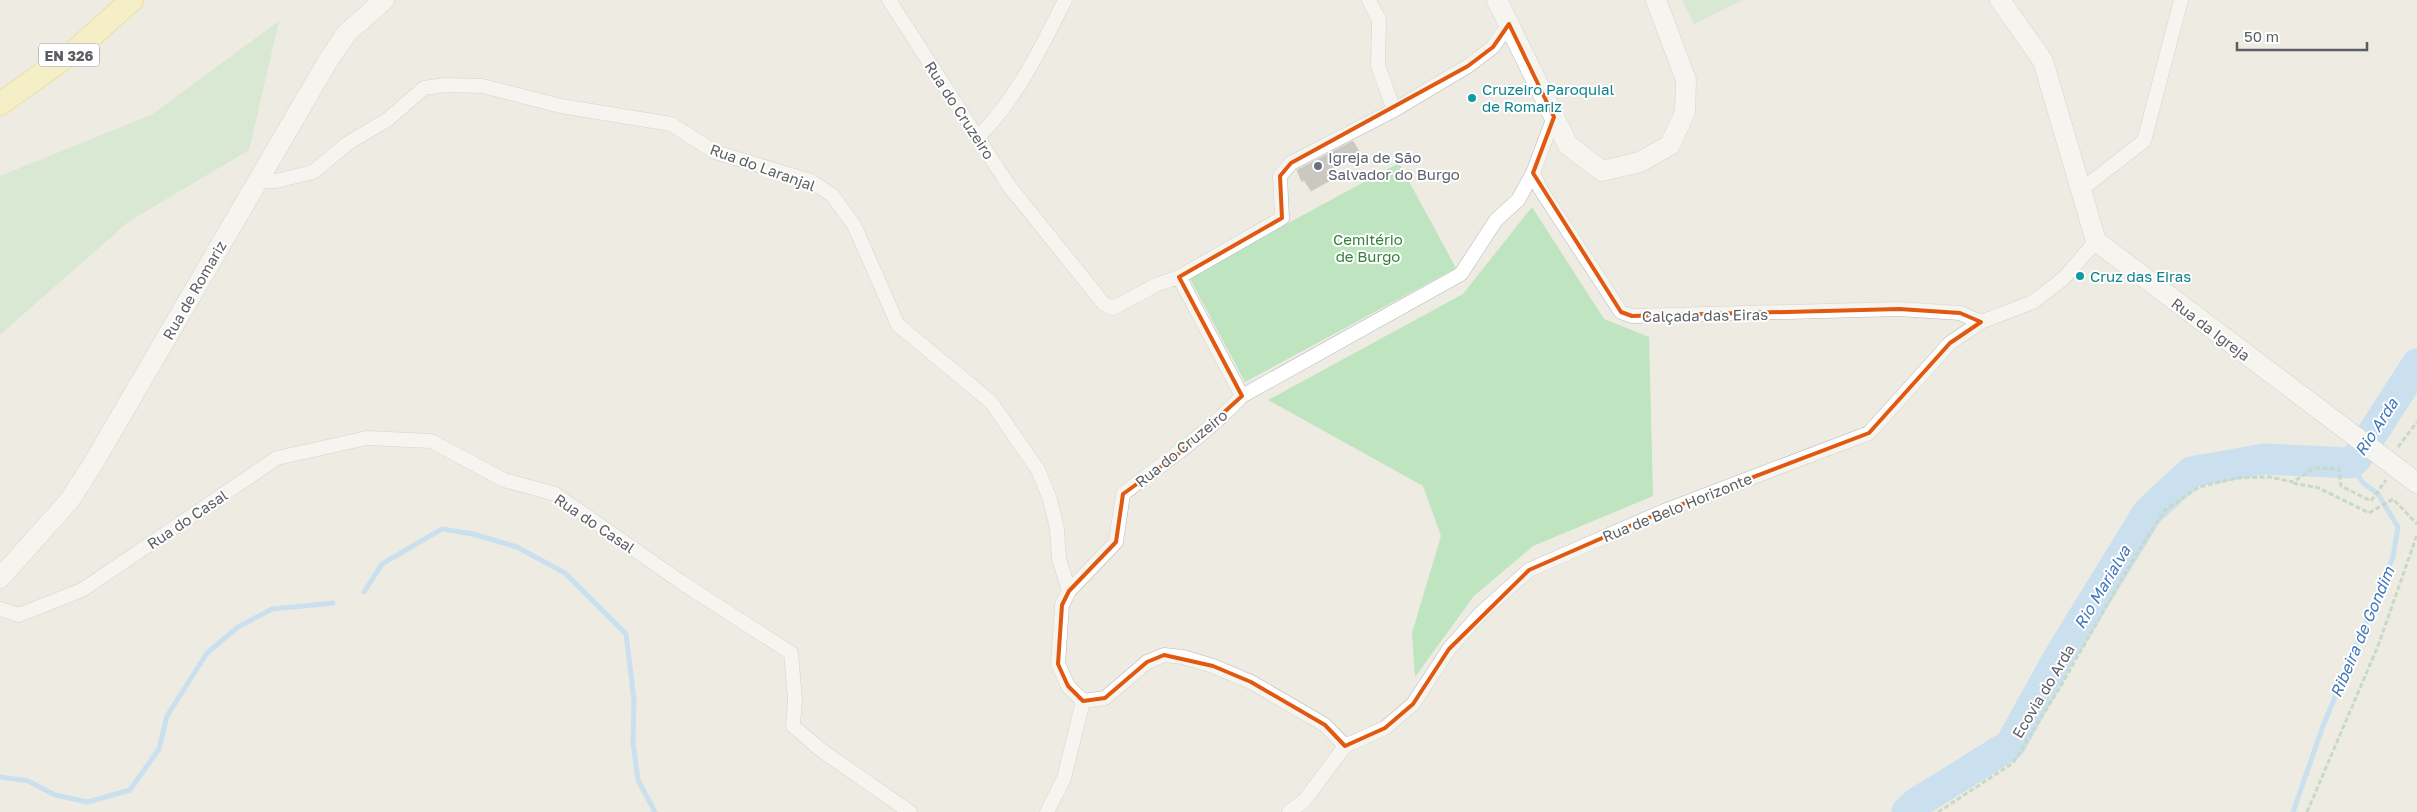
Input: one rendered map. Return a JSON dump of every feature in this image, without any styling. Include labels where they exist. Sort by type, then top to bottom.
[{"type":"main road","name":"EN 326","points":[[0,104],[76,50],[132,0]]},
{"type":"street","name":"Rua de Romariz","points":[[0,578],[41,534],[78,487],[328,59],[347,33],[384,0]]},
{"type":"street","name":"Rua do Cruzeiro","points":[[889,0],[1009,186],[1104,304],[1113,308],[1156,285],[1179,278],[1282,218],[1280,176],[1291,163],[1394,110]]},
{"type":"street","points":[[978,137],[993,122],[1017,87],[1065,0]]},
{"type":"street","points":[[1368,0],[1379,20],[1378,66],[1394,110],[1468,66],[1492,47],[1508,24]]},
{"type":"street","points":[[1497,0],[1568,145],[1602,171],[1640,162],[1670,145],[1685,112],[1686,80],[1656,0]]},
{"type":"street","points":[[2000,0],[2043,61],[2082,188],[2096,241]]},
{"type":"street","points":[[2082,188],[2144,141],[2181,0]]},
{"type":"street","name":"Rua do Laranjal","points":[[258,181],[276,181],[313,172],[348,143],[387,120],[424,88],[445,85],[482,86],[560,106],[671,124],[715,152],[811,181],[832,195],[854,225],[898,325],[991,402],[1038,470],[1050,499],[1057,529],[1059,559],[1069,591]]},
{"type":"street","points":[[1534,173],[1554,117]]},
{"type":"street","name":"Rua do Cruzeiro","points":[[1083,701],[1068,686],[1058,664],[1062,606],[1069,591],[1116,542],[1123,494],[1177,455],[1223,417],[1242,396],[1461,274],[1496,220],[1518,200],[1534,173]]},
{"type":"street","name":"Calçada das Eiras","points":[[1534,173],[1541,190],[1621,312],[1632,316],[1899,309],[1960,313],[1981,322]]},
{"type":"street","name":"Rua de Belo Horizonte","points":[[1289,812],[1304,801],[1345,746],[1385,728],[1413,704],[1449,649],[1481,613],[1528,570],[1664,511],[1869,433],[1950,343],[1981,322],[2033,302],[2064,278],[2096,241]]},
{"type":"street","name":"Rua da Igreja","points":[[2096,241],[2409,478]]},
{"type":"street","points":[[1179,278],[1242,396]]},
{"type":"street","name":"Rua do Casal","points":[[0,609],[19,615],[82,590],[277,458],[367,438],[431,441],[504,480],[556,494],[681,582],[791,653],[795,700],[793,726],[821,750],[910,812]]},
{"type":"street","points":[[1047,812],[1064,778],[1083,701],[1105,698],[1147,662],[1164,655],[1183,657],[1213,666],[1251,682],[1325,725],[1345,746]]},
{"type":"path","points":[[2409,478],[2398,445],[2417,422]]},
{"type":"path","points":[[2293,482],[2314,468],[2339,469],[2340,486],[2371,501],[2377,492]]},
{"type":"path","name":"Ecovia do Arda","points":[[1938,812],[2013,763],[2164,510],[2199,487],[2237,478],[2270,477],[2319,488],[2369,512],[2392,499],[2417,524]]},
{"type":"path","points":[[2307,812],[2378,646],[2417,535]]},
{"type":"highlighted area","points":[[1509,24],[1554,117],[1533,173],[1621,312],[1632,316],[1899,309],[1960,313],[1981,322],[1950,343],[1869,433],[1664,511],[1529,570],[1449,649],[1413,704],[1385,728],[1345,746],[1325,725],[1251,682],[1213,666],[1164,655],[1147,662],[1105,698],[1083,701],[1068,686],[1058,664],[1062,605],[1069,591],[1116,542],[1123,494],[1177,455],[1242,396],[1179,277],[1282,218],[1280,176],[1291,163],[1468,66],[1493,47]]},
{"type":"green space","points":[[1682,0],[1743,0],[1694,24]]},
{"type":"green space","points":[[279,21],[249,150],[128,222],[0,335],[0,176],[151,115]]},
{"type":"green space","name":"Cemitério de Burgo","points":[[1399,163],[1456,268],[1245,382],[1189,277]]},
{"type":"green space","points":[[1532,207],[1604,319],[1649,337],[1653,496],[1533,546],[1474,596],[1415,677],[1412,633],[1441,536],[1423,486],[1268,400],[1463,294]]},
{"type":"building","name":"Igreja de São Salvador do Burgo","points":[[1353,141],[1360,153],[1326,171],[1331,180],[1311,191],[1304,180],[1302,182],[1297,170]]},
{"type":"waterway","name":"Rio Marialva","points":[[1907,812],[1915,804],[2010,745],[2060,655],[2148,512],[2191,472],[2264,459],[2350,463],[2356,459],[2417,364]]},
{"type":"waterway","name":"Ribeira de Gondim","points":[[2293,812],[2323,726],[2393,557],[2398,527],[2378,494],[2363,483],[2350,463]]},
{"type":"waterway","points":[[364,592],[382,564],[442,529],[473,534],[517,547],[565,573],[626,634],[634,700],[633,742],[638,780],[655,812]]},
{"type":"waterway","points":[[0,777],[28,781],[55,795],[88,802],[130,790],[159,749],[167,716],[207,653],[238,627],[272,609],[333,603]]},
{"type":"place","name":"Cruzeiro Paroquial de Romariz","points":[[1472,98]]},
{"type":"place","name":"Igreja de São Salvador do Burgo","points":[[1318,166]]},
{"type":"place","name":"Cruz das Eiras","points":[[2080,276]]},
{"type":"water label","name":"Rio Arda","points":[[2376,427]]}]
